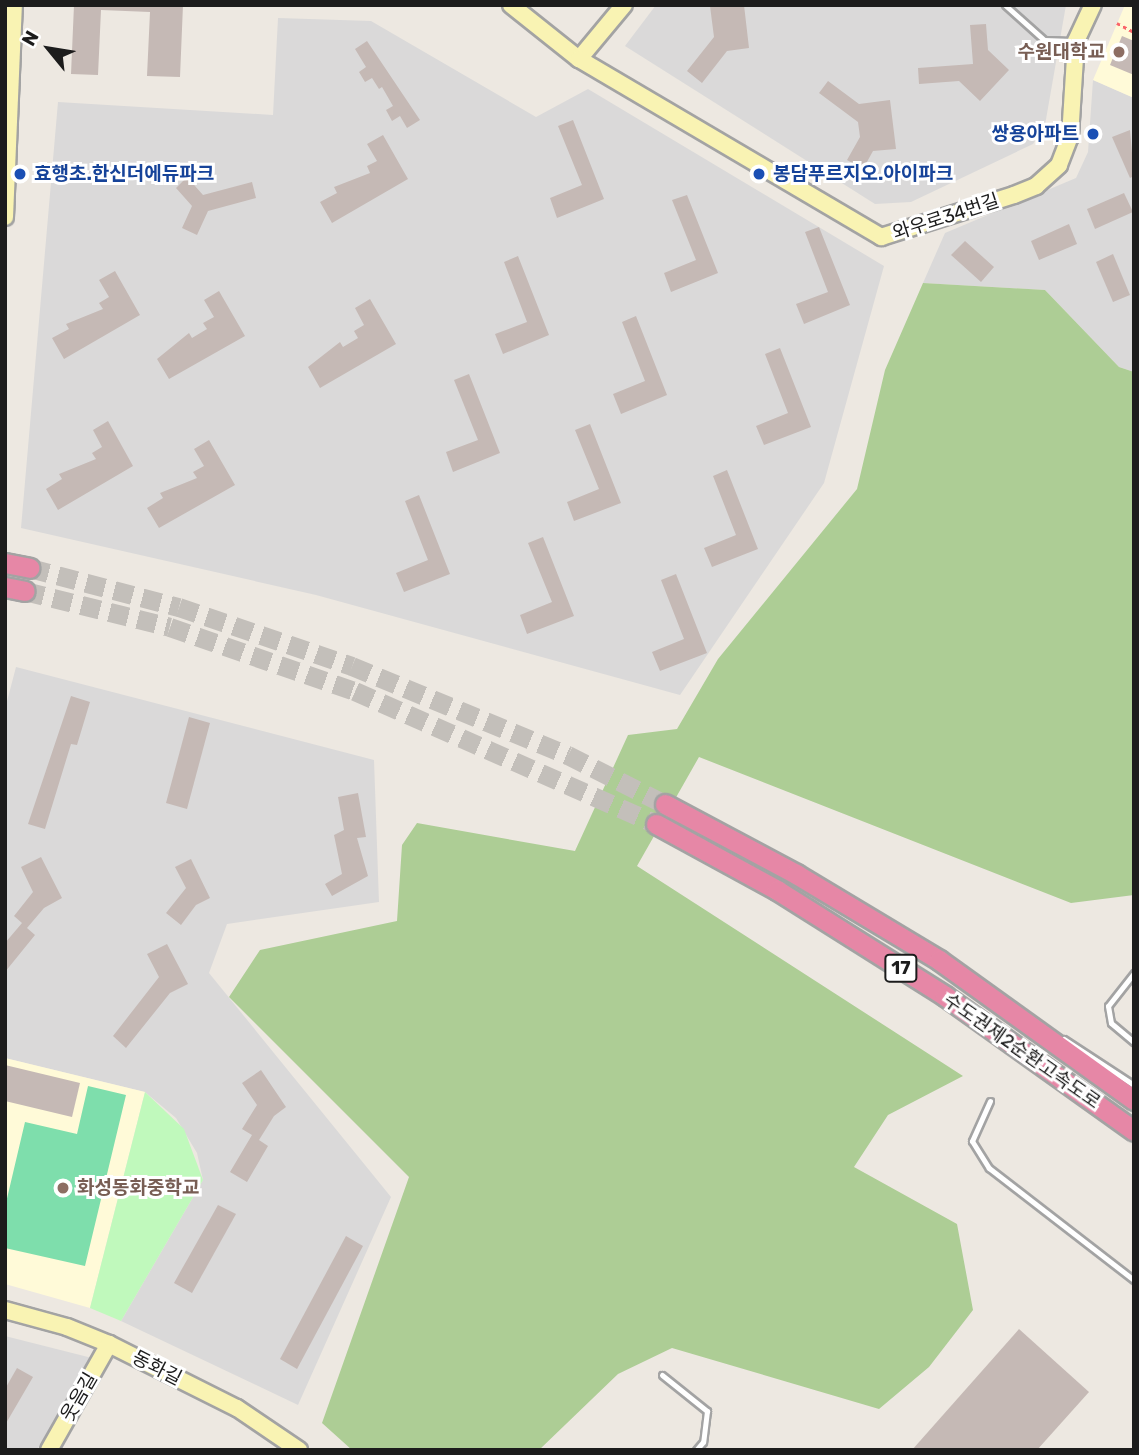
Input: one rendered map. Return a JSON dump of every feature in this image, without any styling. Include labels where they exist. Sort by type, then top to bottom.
[{"type":"highway","points":[[5,563],[30,568]]},
{"type":"highway","name":"수도권제2순환고속도로","points":[[665,804],[868,916],[1033,1025],[1134,1100]]},
{"type":"highway","name":"수도권제2순환고속도로","points":[[656,824],[776,890],[945,996],[1134,1131]]},
{"type":"street","points":[[5,217],[14,5]]},
{"type":"street","name":"와우로34번길","points":[[512,5],[579,59],[881,237],[1014,195],[1035,186],[1059,165],[1070,137],[1076,41],[1093,5]]},
{"type":"street","points":[[579,59],[624,5]]},
{"type":"street","name":"동화길","points":[[5,1310],[67,1326],[109,1344],[237,1408],[299,1450]]},
{"type":"street","name":"웃음길","points":[[49,1450],[109,1344]]},
{"type":"lane","points":[[1004,5],[1044,40],[1076,41]]},
{"type":"lane","points":[[1134,974],[1108,1006],[1111,1023],[1134,1042]]},
{"type":"lane","points":[[1033,1025],[1072,1042],[1134,1085]]},
{"type":"lane","points":[[990,1101],[972,1141],[989,1168],[1134,1280]]},
{"type":"lane","points":[[662,1375],[707,1411],[703,1442],[696,1450]]},
{"type":"path","points":[[1117,23],[1134,32]]},
{"type":"shaded area","points":[[656,5],[1066,5],[1045,125],[1033,144],[911,202],[875,204],[625,46]]},
{"type":"shaded area","name":"수원대학교","points":[[1125,5],[1134,5],[1134,98],[1093,80]]},
{"type":"shaded area","points":[[278,18],[371,21],[536,117],[588,89],[884,266],[824,483],[680,695],[316,595],[21,528],[58,102],[273,115]]},
{"type":"shaded area","points":[[1093,80],[1134,98],[1134,372],[1119,367],[1045,290],[923,283],[945,233],[1076,178],[1088,152]]},
{"type":"shaded area","points":[[16,667],[374,760],[379,902],[227,924],[209,973],[391,1197],[298,1405],[121,1321],[203,1180],[197,1153],[176,1118],[145,1092],[5,1058],[5,709]]},
{"type":"shaded area","name":"화성동화중학교","points":[[5,1058],[145,1092],[90,1308],[5,1284]]},
{"type":"shaded area","points":[[5,1336],[92,1358],[37,1450],[5,1450]]},
{"type":"green space","points":[[923,283],[1045,290],[1119,367],[1134,372],[1134,895],[1071,903],[699,757],[637,866],[963,1076],[888,1115],[854,1167],[957,1224],[973,1310],[929,1367],[879,1409],[672,1348],[618,1374],[539,1450],[352,1450],[322,1423],[409,1177],[229,997],[260,950],[397,921],[402,845],[417,823],[575,851],[628,735],[677,729],[718,659],[857,489],[885,370]]},
{"type":"green space","points":[[88,1086],[126,1095],[85,1266],[5,1248],[5,1207],[25,1122],[77,1134]]},
{"type":"green space","points":[[145,1092],[184,1129],[203,1180],[121,1321],[90,1308]]},
{"type":"building","points":[[74,5],[183,5],[180,77],[147,76],[150,12],[101,10],[98,75],[71,74]]},
{"type":"building","points":[[744,5],[749,48],[727,51],[702,83],[687,71],[714,37],[710,6]]},
{"type":"building","points":[[986,24],[988,50],[1009,70],[980,101],[959,81],[919,84],[918,68],[973,64],[970,25]]},
{"type":"building","points":[[1122,36],[1134,41],[1134,75],[1110,65]]},
{"type":"building","points":[[367,41],[420,120],[407,128],[400,116],[392,121],[386,110],[393,106],[382,87],[379,89],[372,78],[365,82],[359,72],[366,67],[355,49]]},
{"type":"building","points":[[828,81],[859,104],[890,100],[896,149],[873,151],[863,169],[847,160],[860,137],[858,122],[819,93]]},
{"type":"building","points":[[573,120],[604,199],[557,218],[550,198],[582,185],[558,126]]},
{"type":"building","points":[[1130,130],[1134,176],[1130,178],[1112,137]]},
{"type":"building","points":[[383,135],[408,179],[332,223],[320,202],[337,193],[334,187],[370,173],[367,166],[377,161],[367,144]]},
{"type":"building","points":[[187,177],[203,195],[252,182],[256,198],[208,211],[197,235],[182,228],[192,206],[176,188]]},
{"type":"building","points":[[1124,193],[1133,212],[1095,229],[1087,209]]},
{"type":"building","points":[[687,195],[718,273],[671,292],[664,273],[696,260],[672,200]]},
{"type":"building","points":[[1069,224],[1077,244],[1039,260],[1031,241]]},
{"type":"building","points":[[819,227],[850,305],[804,324],[796,304],[828,292],[805,232]]},
{"type":"building","points":[[965,241],[994,267],[981,282],[951,255]]},
{"type":"building","points":[[1113,254],[1130,295],[1113,302],[1096,262]]},
{"type":"building","points":[[518,256],[549,335],[503,354],[495,334],[527,322],[504,262]]},
{"type":"building","points":[[115,271],[140,315],[64,359],[52,338],[69,329],[66,324],[103,309],[99,303],[109,297],[99,280]]},
{"type":"building","points":[[219,291],[245,336],[169,379],[157,359],[189,333],[192,338],[207,329],[203,323],[214,317],[204,300]]},
{"type":"building","points":[[370,299],[396,344],[320,388],[308,367],[340,342],[343,347],[358,338],[354,331],[364,325],[355,308]]},
{"type":"building","points":[[636,316],[667,395],[621,414],[613,394],[645,381],[622,322]]},
{"type":"building","points":[[780,348],[811,427],[764,445],[756,426],[788,413],[765,354]]},
{"type":"building","points":[[469,374],[500,453],[453,472],[446,452],[478,440],[454,380]]},
{"type":"building","points":[[108,421],[133,466],[58,510],[46,489],[62,479],[59,474],[96,459],[92,453],[102,447],[93,430]]},
{"type":"building","points":[[590,424],[621,503],[574,521],[567,502],[599,489],[575,430]]},
{"type":"building","points":[[209,440],[235,485],[159,528],[147,508],[163,498],[160,493],[197,478],[193,472],[204,466],[194,449]]},
{"type":"building","points":[[727,470],[758,549],[712,567],[704,548],[736,535],[713,476]]},
{"type":"building","points":[[419,495],[450,574],[404,592],[396,573],[428,560],[405,501]]},
{"type":"building","points":[[543,537],[574,616],[527,634],[520,615],[552,602],[528,543]]},
{"type":"building","points":[[676,574],[707,653],[660,671],[652,652],[684,639],[661,580]]},
{"type":"building","points":[[71,696],[90,702],[77,745],[71,744],[45,829],[28,824]]},
{"type":"building","points":[[189,717],[210,723],[187,809],[166,803]]},
{"type":"building","points":[[358,793],[366,837],[357,838],[368,876],[332,896],[325,884],[342,874],[334,835],[344,830],[338,797]]},
{"type":"building","points":[[41,857],[62,898],[44,908],[27,928],[35,935],[5,972],[5,943],[22,923],[14,916],[33,892],[21,867]]},
{"type":"building","points":[[191,859],[210,898],[196,905],[181,925],[166,913],[186,888],[175,867]]},
{"type":"building","points":[[167,944],[188,984],[170,993],[126,1048],[113,1036],[159,977],[147,954]]},
{"type":"building","points":[[5,1065],[80,1083],[72,1117],[5,1101]]},
{"type":"building","points":[[261,1070],[286,1107],[274,1116],[259,1140],[268,1146],[247,1182],[230,1172],[252,1135],[242,1129],[257,1105],[242,1083]]},
{"type":"building","points":[[218,1205],[236,1214],[192,1293],[174,1283]]},
{"type":"building","points":[[346,1236],[363,1246],[297,1369],[280,1359]]},
{"type":"building","points":[[1019,1329],[1089,1392],[1037,1450],[912,1450]]},
{"type":"building","points":[[17,1368],[33,1377],[5,1425],[5,1389]]},
{"type":"tunnel","points":[[30,568],[179,607],[352,666],[568,755],[665,804]]},
{"type":"tunnel","points":[[25,591],[170,627],[355,691],[656,824]]},
{"type":"place","name":"수원대학교","points":[[1119,52]]},
{"type":"place","name":"쌍용아파트","points":[[1093,134]]},
{"type":"place","name":"효행초.한신더에듀파크","points":[[20,174]]},
{"type":"place","name":"봉담푸르지오.아이파크","points":[[759,174]]},
{"type":"place","name":"화성동화중학교","points":[[63,1188]]}]
